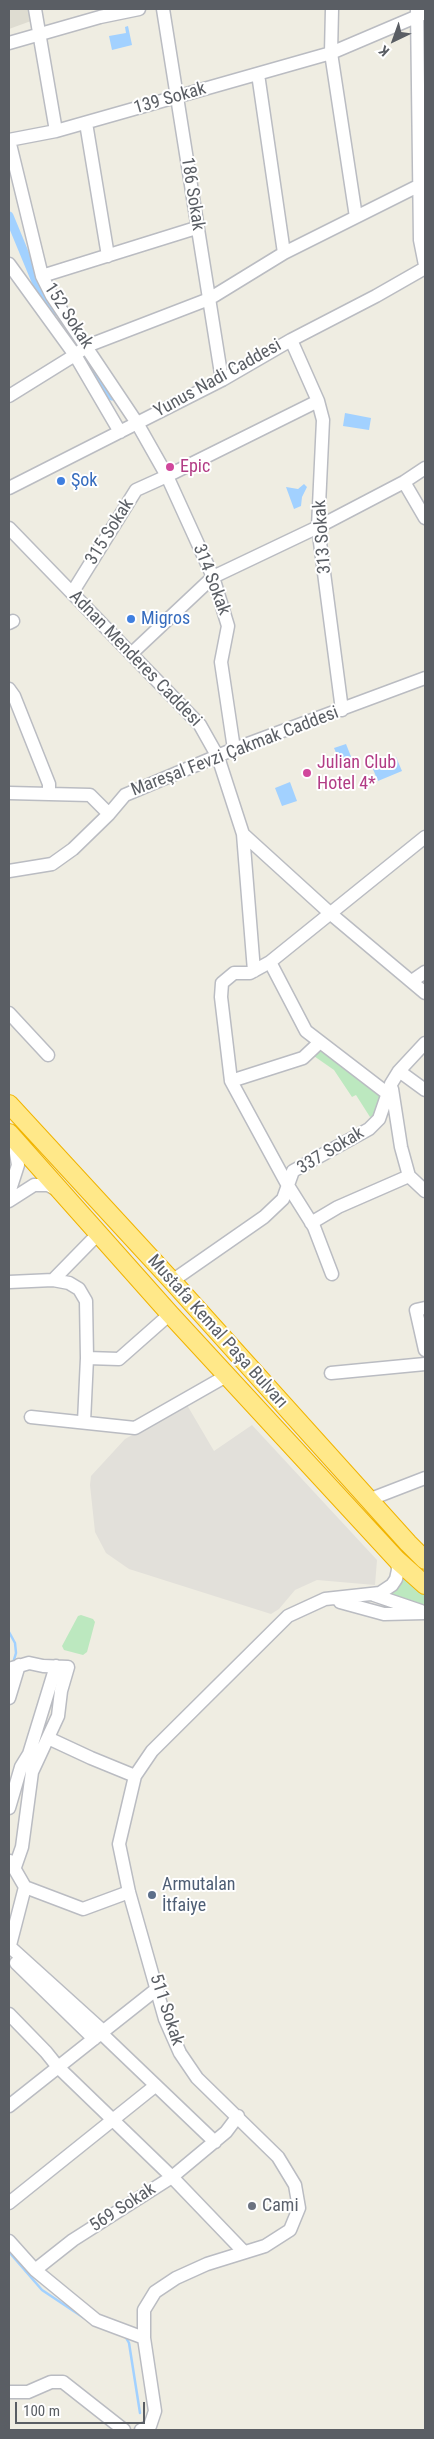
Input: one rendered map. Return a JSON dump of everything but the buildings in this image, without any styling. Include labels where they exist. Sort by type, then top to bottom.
[{"type":"highway","name":"Mustafa Kemal Paşa Bulvarı","points":[[9,1104],[172,1281],[368,1500],[425,1560]]},
{"type":"highway","name":"Mustafa Kemal Paşa Bulvarı","points":[[9,1134],[170,1314],[397,1560],[425,1585]]},
{"type":"street","points":[[35,9],[56,131]]},
{"type":"street","points":[[9,43],[99,13],[140,9]]},
{"type":"street","name":"186 Sokak","points":[[163,9],[196,228],[222,380]]},
{"type":"street","points":[[332,9],[331,53],[356,217]]},
{"type":"street","points":[[420,12],[420,240],[425,266]]},
{"type":"street","name":"139 Sokak","points":[[9,140],[86,123],[331,53],[420,12]]},
{"type":"street","points":[[258,74],[284,253]]},
{"type":"street","points":[[86,123],[108,256]]},
{"type":"street","name":"152 Sokak","points":[[9,140],[42,276],[120,432]]},
{"type":"street","points":[[9,396],[81,351],[209,298],[284,253],[420,185]]},
{"type":"street","points":[[42,276],[196,228]]},
{"type":"street","name":"152 Sokak","points":[[9,264],[81,351],[137,423]]},
{"type":"street","name":"Yunus Nadi Caddesi","points":[[9,488],[222,380],[291,340],[376,296],[425,266]]},
{"type":"street","name":"313 Sokak","points":[[291,340],[318,401],[323,420],[318,527],[342,710]]},
{"type":"street","name":"315 Sokak","points":[[72,593],[136,490],[318,401]]},
{"type":"street","name":"314 Sokak","points":[[137,423],[168,476],[213,577],[228,626],[221,662],[234,749]]},
{"type":"street","points":[[131,654],[213,577],[318,527],[404,482],[425,468]]},
{"type":"street","points":[[404,482],[425,518]]},
{"type":"street","name":"Adnan Menderes Caddesi","points":[[9,528],[200,725],[218,757],[243,834],[254,971]]},
{"type":"street","name":"Mareşal Fevzi Çakmak Caddesi","points":[[9,871],[52,864],[73,849],[109,814],[124,795],[234,749],[425,678]]},
{"type":"street","points":[[9,690],[14,696],[50,784],[49,794]]},
{"type":"street","points":[[9,793],[90,796],[109,814]]},
{"type":"street","points":[[243,834],[332,914],[425,993]]},
{"type":"street","points":[[332,1274],[311,1223],[287,1184],[231,1081],[221,998],[222,983],[234,973],[254,971],[270,962],[332,914],[425,837]]},
{"type":"street","points":[[270,962],[306,1031],[389,1089],[409,1176],[425,1191]]},
{"type":"street","points":[[412,981],[425,972]]},
{"type":"street","points":[[9,1013],[48,1055]]},
{"type":"street","points":[[231,1081],[303,1058],[320,1042]]},
{"type":"street","name":"337 Sokak","points":[[172,1281],[264,1217],[283,1199],[293,1171],[371,1127],[379,1119],[389,1089],[399,1071],[425,1043]]},
{"type":"street","points":[[399,1071],[425,1090]]},
{"type":"street","points":[[9,1134],[15,1147],[18,1165],[9,1193]]},
{"type":"street","points":[[311,1223],[338,1207],[409,1176]]},
{"type":"street","points":[[9,1201],[34,1184],[48,1184],[61,1192]]},
{"type":"street","points":[[53,1280],[98,1234]]},
{"type":"street","points":[[9,1282],[53,1280],[69,1283],[79,1289],[86,1301],[87,1358],[84,1422]]},
{"type":"street","points":[[425,1308],[416,1310],[425,1350]]},
{"type":"street","points":[[87,1358],[119,1359],[170,1314]]},
{"type":"street","points":[[331,1373],[425,1364]]},
{"type":"street","points":[[31,1417],[135,1428],[228,1375]]},
{"type":"street","points":[[368,1500],[425,1478]]},
{"type":"street","points":[[374,1595],[386,1589],[396,1579],[398,1570],[397,1560]]},
{"type":"street","name":"511 Sokak","points":[[141,2430],[150,2426],[155,2411],[144,2338],[144,2310],[155,2292],[176,2278],[206,2264],[265,2246],[290,2230],[299,2208],[295,2185],[278,2157],[197,2078],[180,2054],[165,2019],[158,1988],[129,1892],[120,1844],[135,1776],[152,1751],[288,1616],[325,1599],[374,1595],[425,1613]]},
{"type":"street","name":"511 Sokak","points":[[325,1599],[359,1605],[384,1614],[425,1613]]},
{"type":"street","points":[[9,1698],[12,1667],[29,1662],[43,1666],[68,1667],[61,1690],[58,1716],[32,1772],[22,1847],[12,1863],[25,1887],[83,1909],[129,1892]]},
{"type":"street","points":[[9,1808],[20,1767],[29,1754],[56,1666]]},
{"type":"street","points":[[48,1738],[135,1776]]},
{"type":"street","points":[[25,1887],[9,1947],[215,2142]]},
{"type":"street","points":[[9,1956],[99,2034]]},
{"type":"street","points":[[9,2106],[158,1988]]},
{"type":"street","points":[[9,2014],[58,2067],[172,2177],[244,2252]]},
{"type":"street","points":[[9,2203],[155,2086]]},
{"type":"street","name":"569 Sokak","points":[[34,2270],[73,2240],[172,2177],[226,2132],[238,2116]]},
{"type":"street","points":[[9,2241],[34,2270],[96,2320],[144,2338]]},
{"type":"street","points":[[9,2392],[28,2392],[51,2382],[64,2382],[124,2430]]},
{"type":"shaded area","points":[[9,9],[29,9],[31,21],[9,29]]},
{"type":"shaded area","points":[[187,1405],[214,1451],[252,1425],[377,1560],[375,1585],[317,1580],[295,1590],[279,1609],[271,1614],[129,1569],[106,1553],[95,1532],[90,1485],[91,1476],[125,1439]]},
{"type":"green space","points":[[320,1044],[380,1092],[384,1102],[377,1114],[370,1117],[356,1095],[352,1097],[334,1070],[311,1054]]},
{"type":"green space","points":[[401,1571],[425,1593],[425,1607],[383,1596]]},
{"type":"green space","points":[[81,1615],[93,1619],[95,1622],[87,1652],[83,1655],[64,1650],[62,1646],[78,1616]]},
{"type":"water","points":[[128,26],[132,45],[112,50],[109,36],[126,33],[125,27]]},
{"type":"water","points":[[345,413],[371,418],[369,430],[343,426]]},
{"type":"water","points":[[304,484],[307,487],[302,497],[301,506],[294,509],[286,487],[298,489]]},
{"type":"water","points":[[346,744],[354,764],[343,769],[334,748]]},
{"type":"water","points":[[396,757],[402,771],[378,781],[372,767]]},
{"type":"water","points":[[290,782],[297,801],[282,806],[275,788]]},
{"type":"waterway","points":[[9,216],[45,303],[52,313]]},
{"type":"waterway","points":[[77,347],[112,396]]},
{"type":"waterway","points":[[9,1632],[15,1643],[16,1653],[13,1663]]},
{"type":"waterway","points":[[9,2252],[42,2290],[84,2318]]},
{"type":"waterway","points":[[125,2336],[129,2343],[140,2413]]},
{"type":"place","name":"Epic","points":[[170,467]]},
{"type":"place","name":"Şok","points":[[61,481]]},
{"type":"place","name":"Migros","points":[[131,619]]},
{"type":"place","name":"Julian Club Hotel 4*","points":[[307,773]]},
{"type":"place","name":"Armutalan İtfaiye","points":[[152,1895]]},
{"type":"place","name":"Cami","points":[[252,2206]]}]
